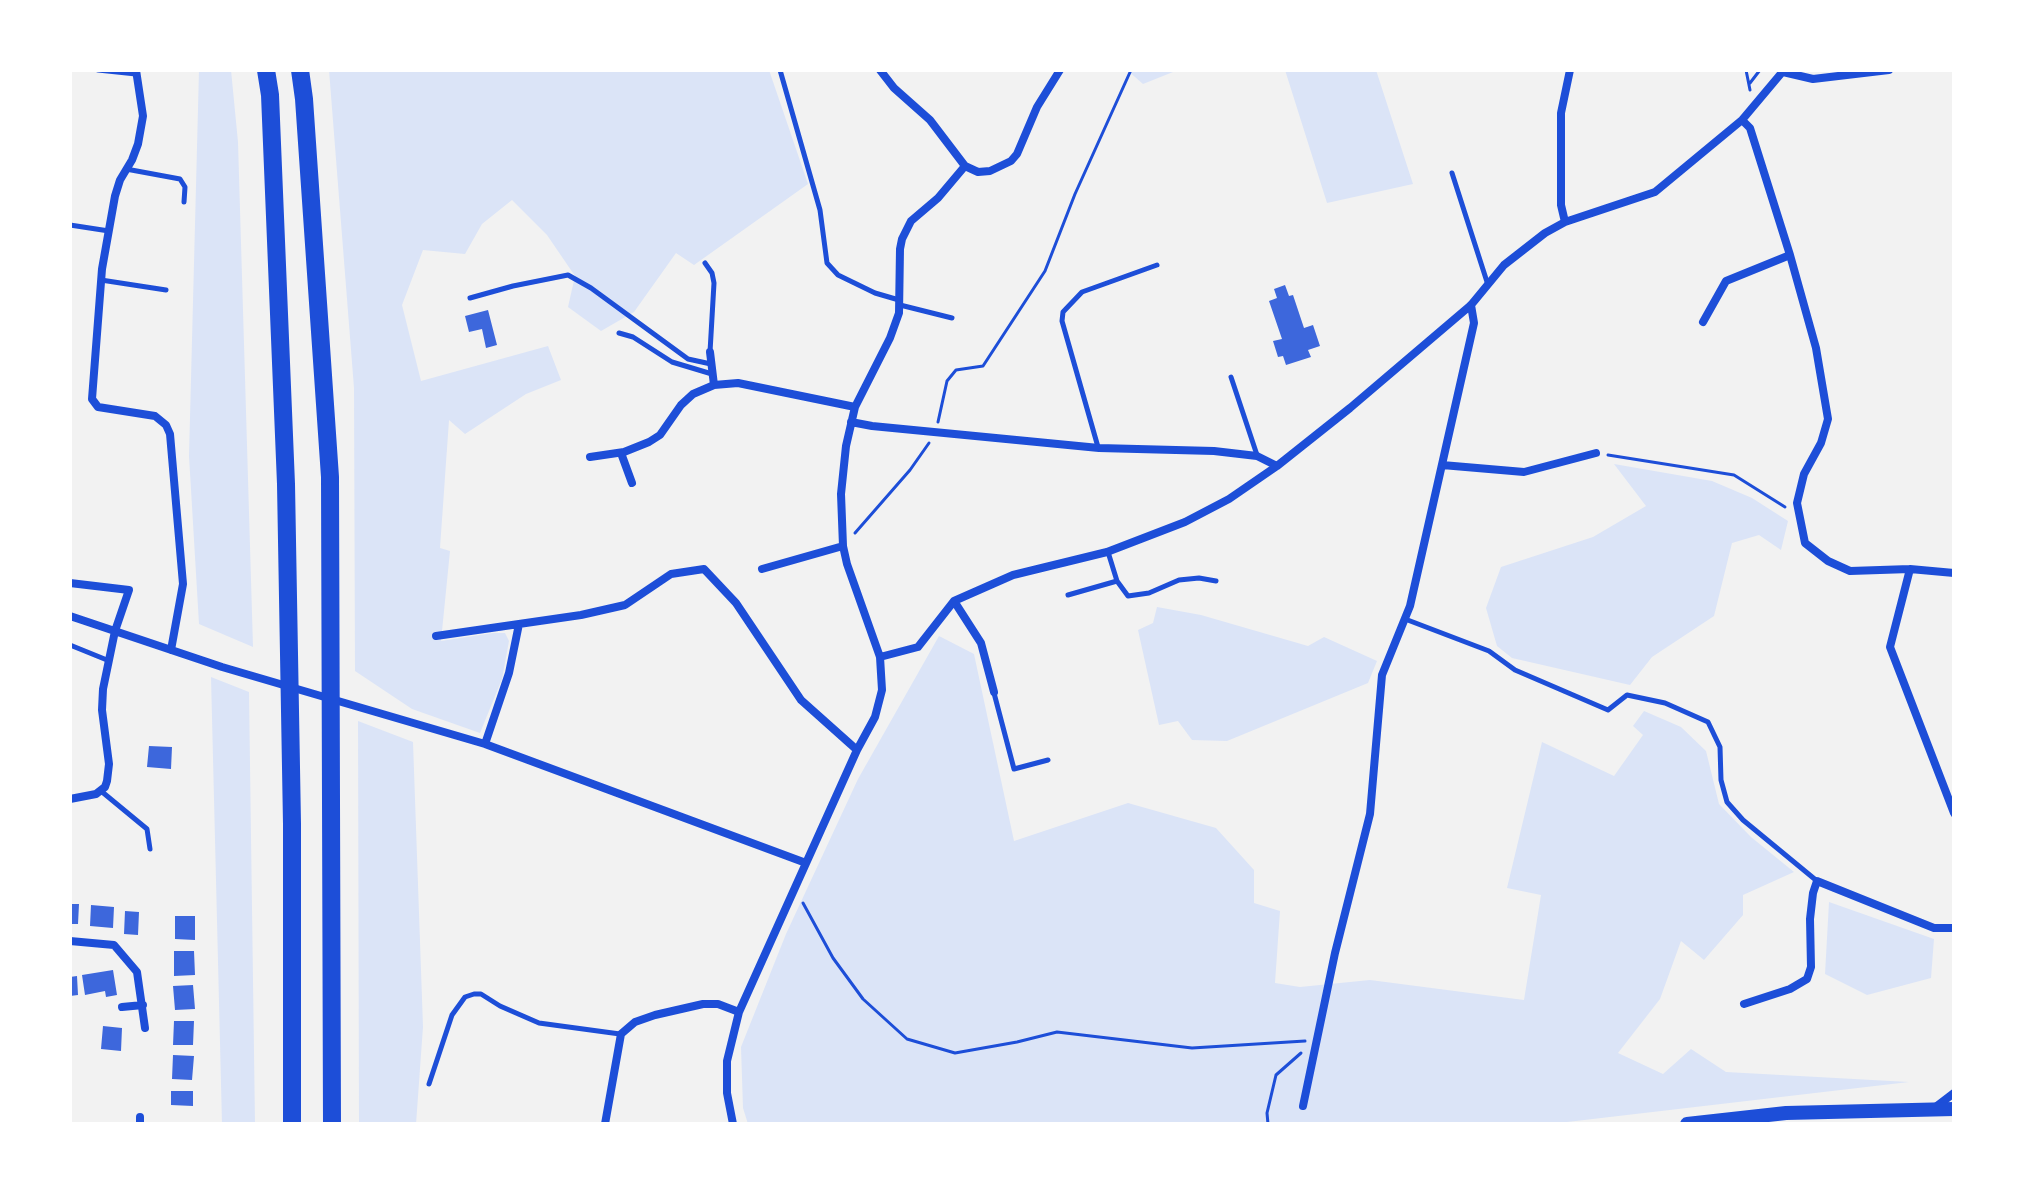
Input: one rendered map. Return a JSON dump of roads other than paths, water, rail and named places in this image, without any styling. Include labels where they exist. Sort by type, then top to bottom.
[{"type":"highway","points":[[266,70],[270,95],[286,484],[292,824],[292,1124]]},
{"type":"highway","points":[[300,70],[330,477],[332,1124]]},
{"type":"main road","points":[[1687,1124],[1786,1113],[1954,1109]]},
{"type":"street","points":[[880,70],[894,88],[930,120],[965,166],[978,172],[990,171],[1011,161],[1017,154],[1037,107],[1060,70]]},
{"type":"street","points":[[1565,222],[1561,205],[1561,113],[1570,70]]},
{"type":"street","points":[[880,657],[918,647],[954,601],[1013,575],[1108,551],[1185,522],[1229,499],[1277,466],[1350,408],[1471,305],[1504,265],[1545,233],[1565,222],[1655,192],[1742,120],[1784,71],[1813,79],[1889,70]]},
{"type":"street","points":[[136,72],[143,116],[138,144],[115,196],[101,280],[92,389],[94,404],[98,407],[155,416],[166,425],[170,434],[183,584],[171,650]]},
{"type":"street","points":[[1742,120],[1750,128],[1790,255],[1816,348],[1828,419],[1821,443],[1804,474],[1797,503],[1805,543],[1828,561],[1850,571],[1910,569],[1954,573]]},
{"type":"street","points":[[733,1124],[727,1093],[727,1061],[739,1012],[880,703],[880,657],[854,588],[843,546],[842,469],[851,422],[855,407],[890,338],[900,302],[900,249],[905,231],[965,166]]},
{"type":"street","points":[[1703,322],[1726,281],[1790,255]]},
{"type":"street","points":[[1303,1106],[1335,953],[1370,814],[1382,675],[1410,606],[1474,323],[1471,305]]},
{"type":"street","points":[[710,352],[714,385]]},
{"type":"street","points":[[590,457],[640,447],[660,435],[681,405],[693,394],[714,385],[738,383],[855,407]]},
{"type":"street","points":[[851,422],[1099,448],[1214,451],[1257,456],[1277,466]]},
{"type":"street","points":[[621,453],[632,483]]},
{"type":"street","points":[[1442,465],[1524,472],[1596,453]]},
{"type":"street","points":[[762,569],[843,546]]},
{"type":"street","points":[[436,636],[581,615],[625,605],[671,574],[704,569],[736,603],[801,700],[857,750]]},
{"type":"street","points":[[1910,569],[1890,647],[1954,813]]},
{"type":"street","points":[[70,583],[129,590],[107,660],[102,710],[108,774],[101,791],[70,799]]},
{"type":"street","points":[[954,601],[981,643],[994,692]]},
{"type":"street","points":[[70,616],[222,667],[485,744],[806,863]]},
{"type":"street","points":[[485,744],[509,673],[519,624]]},
{"type":"street","points":[[1744,1004],[1790,989],[1807,979],[1811,967],[1810,919],[1817,881],[1934,928],[1954,928]]},
{"type":"street","points":[[70,941],[114,945],[137,972],[145,1028]]},
{"type":"street","points":[[605,1124],[621,1034],[635,1022],[703,1004],[718,1004],[739,1012]]},
{"type":"street","points":[[122,1007],[143,1005]]},
{"type":"street","points":[[1932,1110],[1954,1093]]},
{"type":"lane","points":[[98,70],[136,72]]},
{"type":"lane","points":[[780,70],[820,210],[827,263],[838,275],[875,293],[952,318]]},
{"type":"lane","points":[[126,169],[180,179],[185,187],[184,202]]},
{"type":"lane","points":[[1452,173],[1488,285]]},
{"type":"lane","points":[[70,225],[110,231]]},
{"type":"lane","points":[[705,263],[712,273],[715,291],[710,352]]},
{"type":"lane","points":[[1099,448],[1062,321],[1063,312],[1082,292],[1157,265]]},
{"type":"lane","points":[[470,298],[527,282],[568,275],[591,288],[688,359],[712,369]]},
{"type":"lane","points":[[101,280],[166,290]]},
{"type":"lane","points":[[619,333],[633,337],[672,362],[712,369]]},
{"type":"lane","points":[[1231,377],[1257,456]]},
{"type":"lane","points":[[1108,551],[1117,581],[1128,596],[1136,597],[1179,580],[1199,578],[1216,581]]},
{"type":"lane","points":[[1068,595],[1117,581]]},
{"type":"lane","points":[[1405,619],[1489,651],[1515,670],[1608,710],[1627,695],[1665,703],[1708,722],[1720,747],[1721,780],[1727,802],[1743,820],[1817,881]]},
{"type":"lane","points":[[70,645],[107,660]]},
{"type":"lane","points":[[994,692],[1014,769],[1048,760]]},
{"type":"lane","points":[[101,791],[147,829],[150,849]]},
{"type":"lane","points":[[429,1084],[452,1015],[465,997],[474,994],[481,994],[539,1023],[621,1034]]}]
